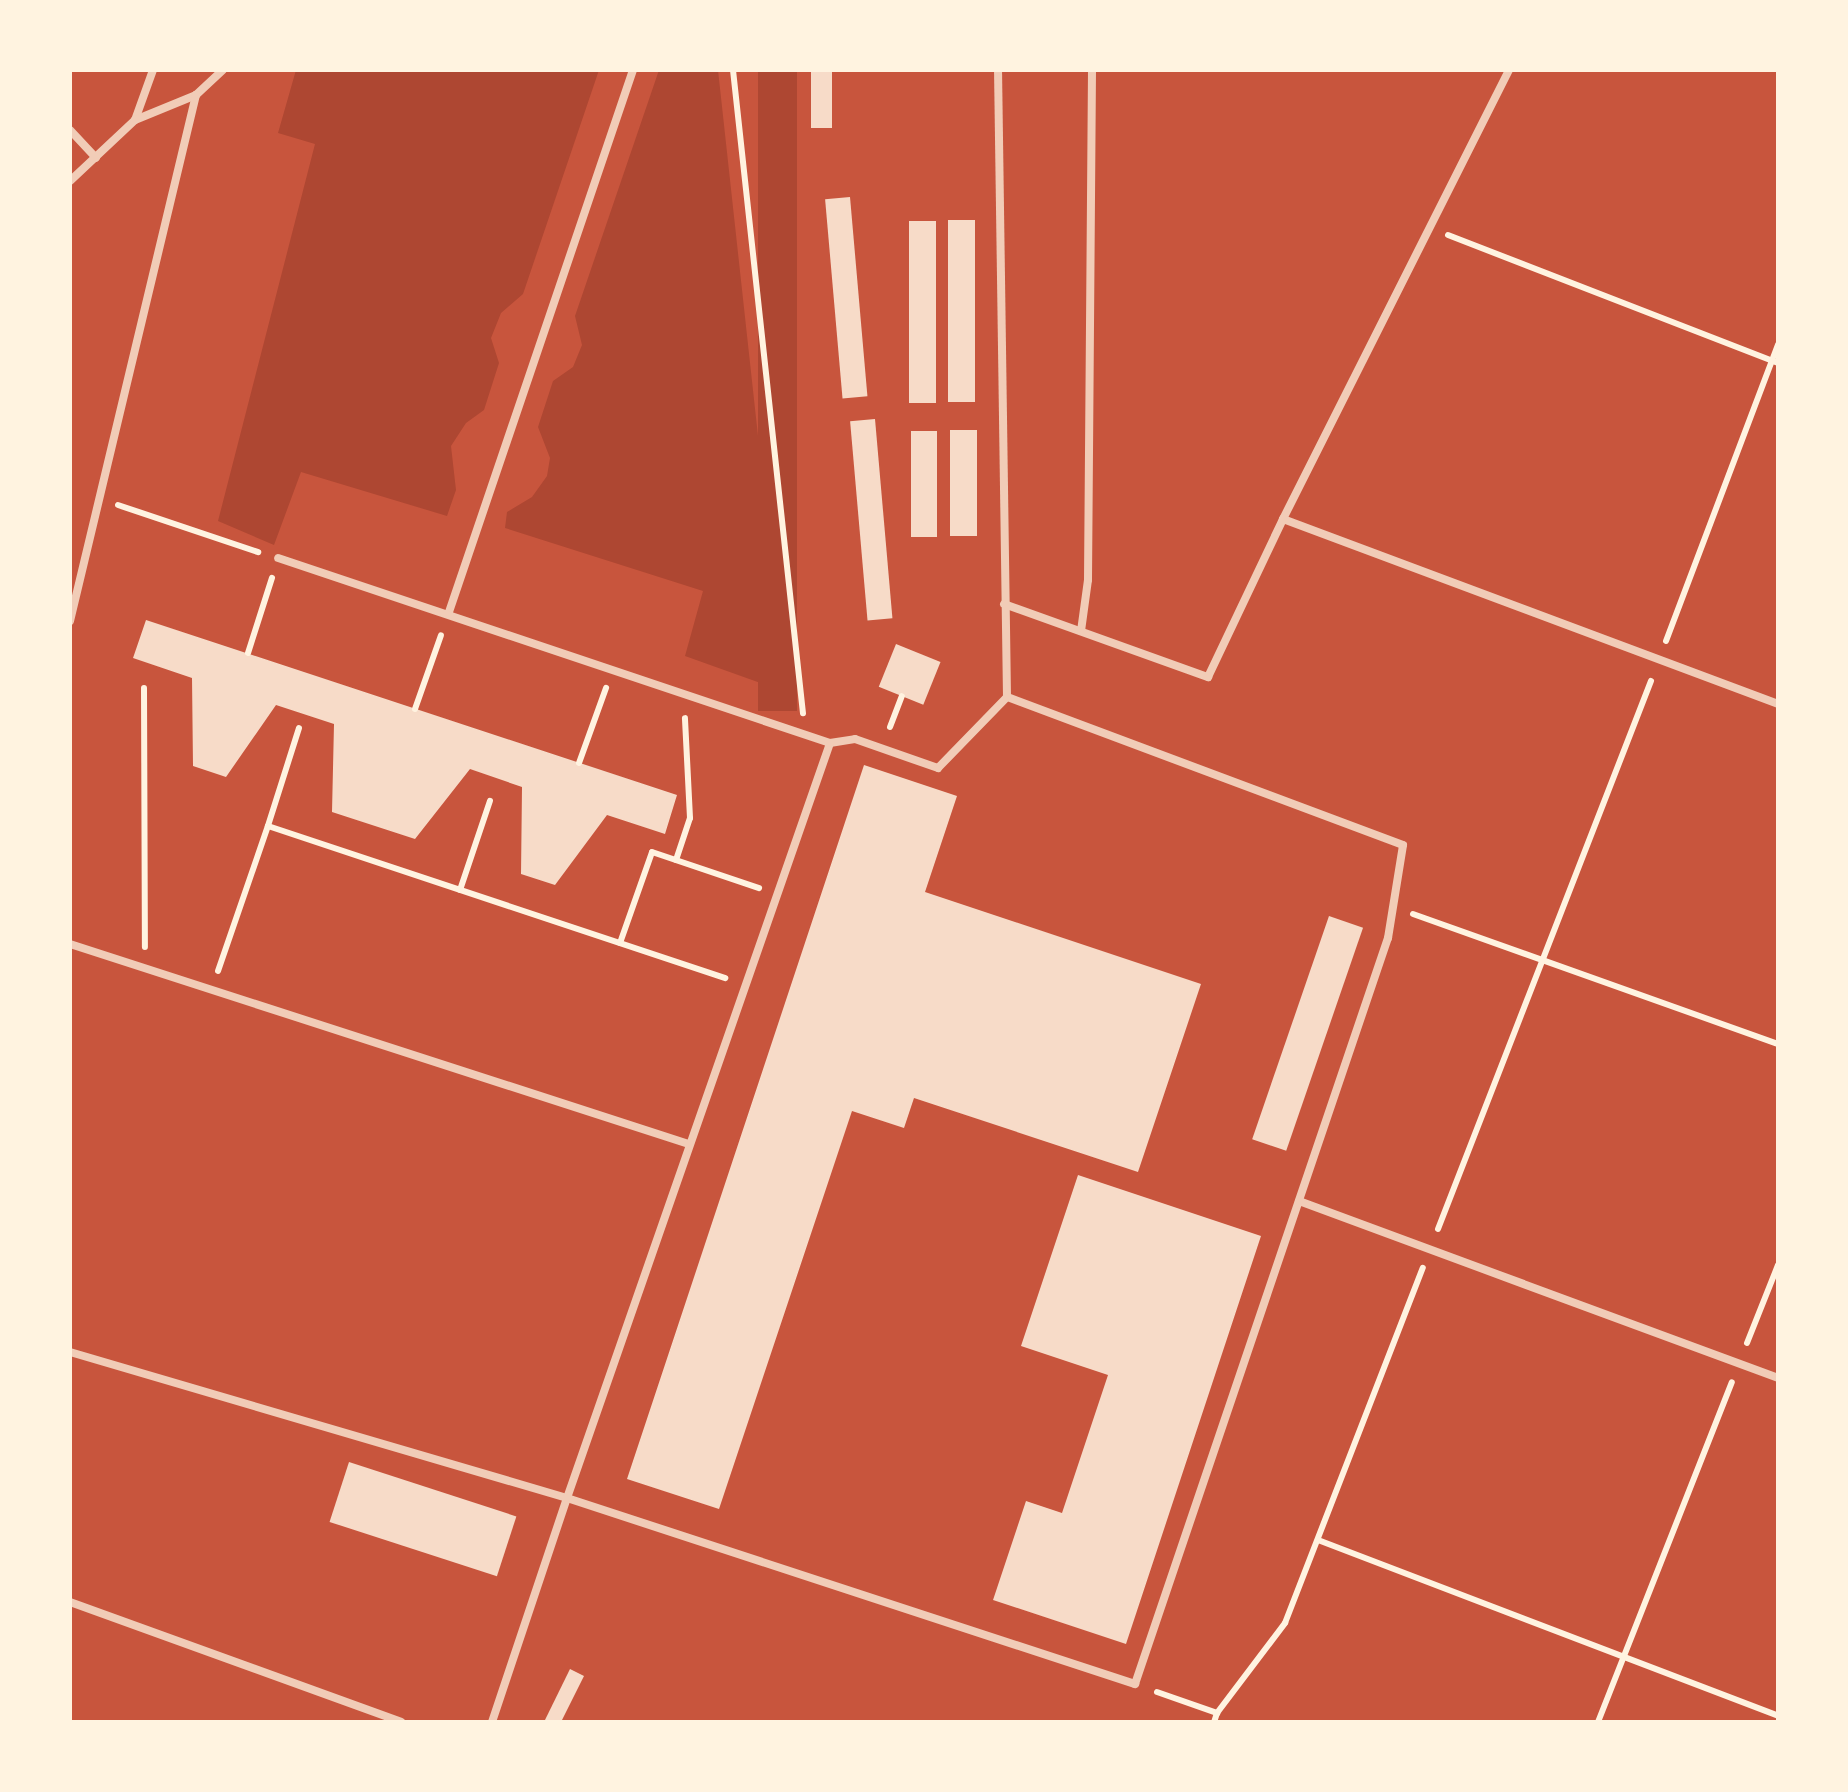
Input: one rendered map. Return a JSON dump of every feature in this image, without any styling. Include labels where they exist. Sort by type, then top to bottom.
[{"type":"lane","points":[[136,120],[154,70]]},
{"type":"lane","points":[[70,181],[136,120],[196,95],[224,70]]},
{"type":"lane","points":[[449,612],[633,70]]},
{"type":"lane","points":[[278,558],[449,612],[830,743],[855,739],[938,768],[1006,697],[998,70]]},
{"type":"lane","points":[[1081,632],[1088,580],[1092,70]]},
{"type":"lane","points":[[1004,604],[1208,678],[1283,519],[1509,70]]},
{"type":"lane","points":[[70,620],[196,95]]},
{"type":"lane","points":[[70,130],[96,158]]},
{"type":"lane","points":[[1283,519],[1778,704]]},
{"type":"lane","points":[[70,1352],[566,1498],[1135,1684],[1388,938],[1403,846],[1006,697]]},
{"type":"lane","points":[[492,1722],[566,1498],[830,743]]},
{"type":"lane","points":[[70,944],[689,1144]]},
{"type":"lane","points":[[1299,1201],[1778,1378]]},
{"type":"lane","points":[[70,1602],[401,1722]]},
{"type":"path","points":[[733,70],[806,734]]},
{"type":"path","points":[[1430,228],[1775,362]]},
{"type":"path","points":[[1135,1684],[1216,1718],[1286,1623],[1775,362],[1778,344]]},
{"type":"path","points":[[99,499],[278,558],[248,654]]},
{"type":"path","points":[[415,709],[449,612]]},
{"type":"path","points":[[579,763],[614,668]]},
{"type":"path","points":[[144,688],[146,968]]},
{"type":"path","points":[[676,860],[690,818],[683,692]]},
{"type":"path","points":[[895,715],[902,696]]},
{"type":"path","points":[[212,990],[299,728]]},
{"type":"path","points":[[460,890],[490,801]]},
{"type":"path","points":[[268,826],[745,984]]},
{"type":"path","points":[[620,943],[652,852],[777,894]]},
{"type":"path","points":[[1393,908],[1778,1044]]},
{"type":"path","points":[[1598,1722],[1778,1265]]},
{"type":"path","points":[[1318,1540],[1778,1716]]},
{"type":"shaded area","points":[[296,70],[599,70],[523,294],[501,313],[491,338],[499,363],[484,410],[466,423],[451,446],[456,490],[447,516],[301,472],[274,545],[218,521],[315,144],[278,133]]},
{"type":"shaded area","points":[[659,70],[718,70],[786,692],[685,656],[703,591],[505,528],[507,512],[532,497],[547,476],[550,458],[538,427],[553,381],[573,367],[582,345],[575,316]]},
{"type":"shaded area","points":[[758,70],[797,70],[797,711],[758,711]]},
{"type":"building","points":[[811,70],[832,70],[832,128],[811,128]]},
{"type":"building","points":[[850,197],[867,396],[843,398],[825,199]]},
{"type":"building","points":[[948,220],[975,220],[975,402],[948,402]]},
{"type":"building","points":[[909,221],[936,221],[936,403],[909,403]]},
{"type":"building","points":[[875,419],[892,618],[868,620],[850,421]]},
{"type":"building","points":[[950,430],[977,430],[977,536],[950,536]]},
{"type":"building","points":[[911,431],[937,431],[937,537],[911,537]]},
{"type":"building","points":[[146,620],[677,795],[665,834],[607,815],[555,885],[521,874],[522,787],[470,769],[415,839],[332,812],[334,724],[276,705],[226,777],[193,766],[192,678],[133,658]]},
{"type":"building","points":[[896,644],[941,662],[923,705],[879,687]]},
{"type":"building","points":[[864,765],[957,796],[925,892],[1201,984],[1138,1172],[914,1098],[904,1128],[852,1111],[719,1509],[627,1479]]},
{"type":"building","points":[[1329,916],[1363,928],[1286,1151],[1252,1139]]},
{"type":"building","points":[[1078,1175],[1261,1236],[1126,1644],[993,1600],[1026,1501],[1062,1513],[1108,1375],[1021,1346]]},
{"type":"building","points":[[349,1462],[516,1516],[497,1576],[330,1522]]},
{"type":"building","points":[[570,1669],[584,1676],[561,1722],[544,1722]]}]
